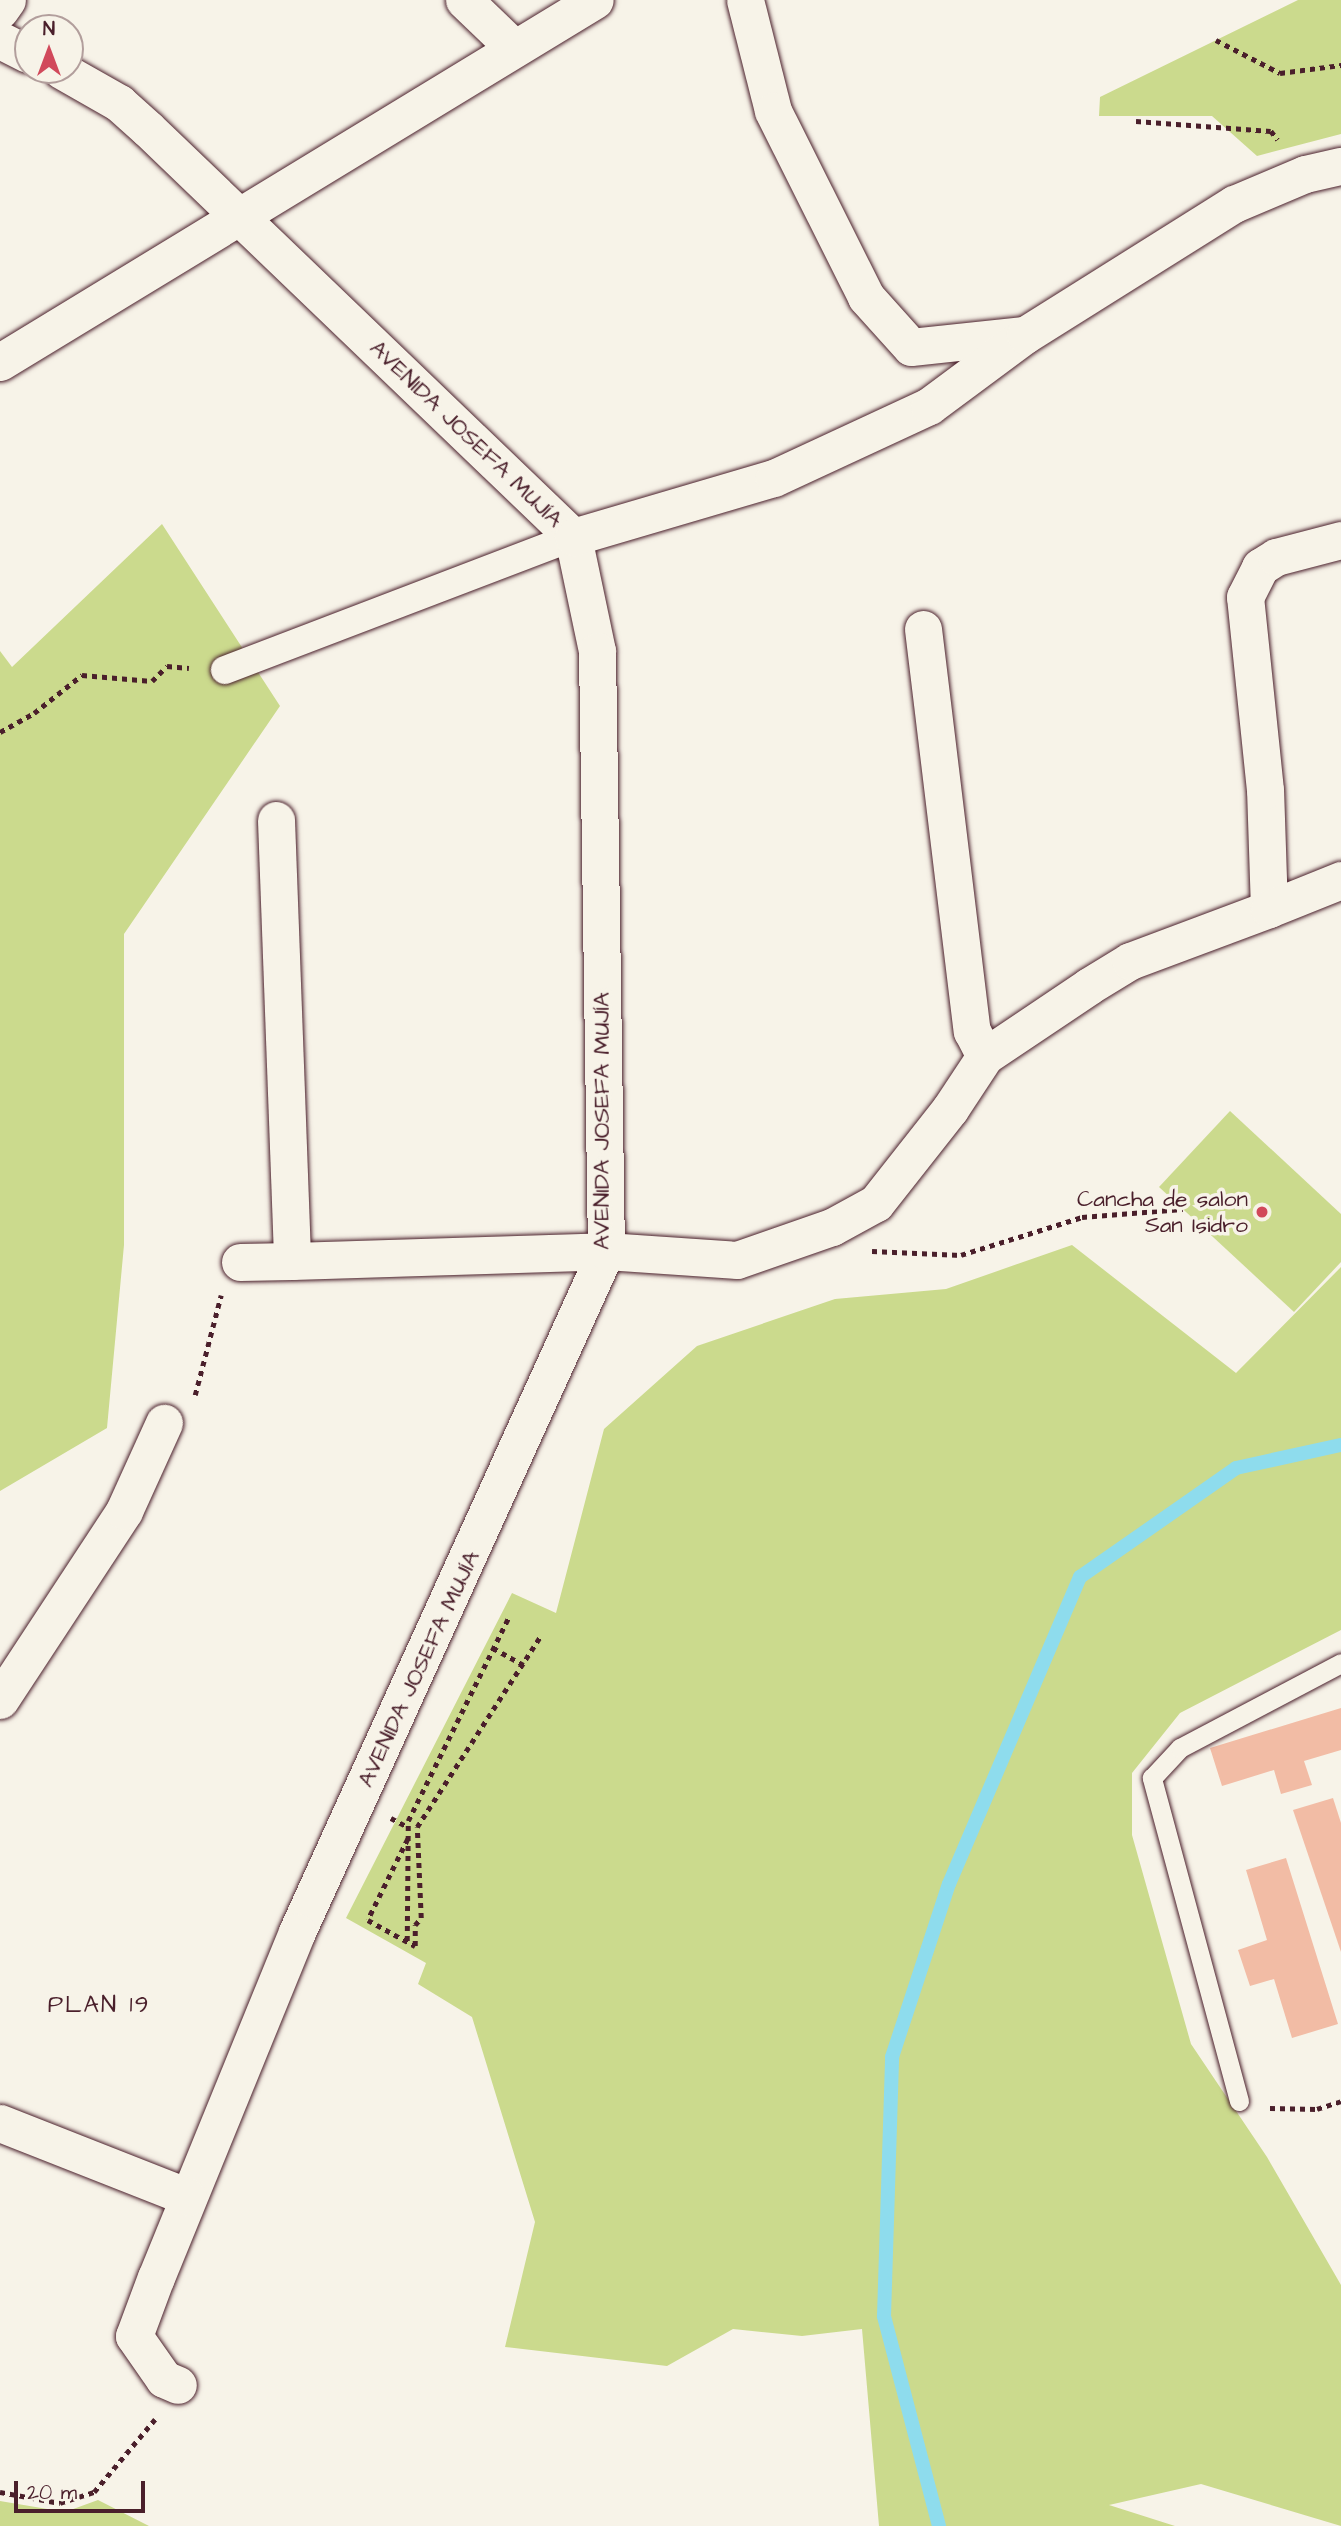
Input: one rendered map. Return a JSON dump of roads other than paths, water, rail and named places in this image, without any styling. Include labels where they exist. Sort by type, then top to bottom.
[{"type":"street","points":[[0,10],[7,0]]},
{"type":"street","points":[[464,0],[512,46]]},
{"type":"street","points":[[0,362],[240,218],[512,46],[595,0]]},
{"type":"street","points":[[745,0],[773,111],[866,297],[911,347],[1025,335]]},
{"type":"street","name":"AVENIDA JOSEFA MUJÍA","points":[[84,83],[120,103],[573,537],[597,651],[606,1251],[297,1932],[134,2336],[164,2379],[178,2385]]},
{"type":"street","points":[[225,670],[573,537],[774,478],[929,406],[1025,335],[1234,204],[1305,174],[1341,166]]},
{"type":"street","points":[[1269,909],[1265,790],[1245,597],[1260,567],[1276,557],[1341,540]]},
{"type":"street","points":[[923,629],[972,1031],[985,1056]]},
{"type":"street","points":[[276,820],[292,1261]]},
{"type":"street","points":[[240,1262],[606,1251],[737,1259],[832,1227],[876,1203],[985,1056],[1130,961],[1341,880]]},
{"type":"street","points":[[0,1700],[124,1511],[164,1423]]},
{"type":"street","points":[[0,2123],[188,2197]]},
{"type":"lane","points":[[1239,2101],[1152,1778],[1180,1748],[1341,1663]]},
{"type":"waterway","points":[[939,2526],[884,2316],[892,2057],[949,1884],[1080,1577],[1236,1468],[1341,1445]]},
{"type":"place","name":"Cancha de salon San Isidro","points":[[1262,1212]]},
{"type":"district","name":"PLAN 19","points":[[99,2006]]}]
